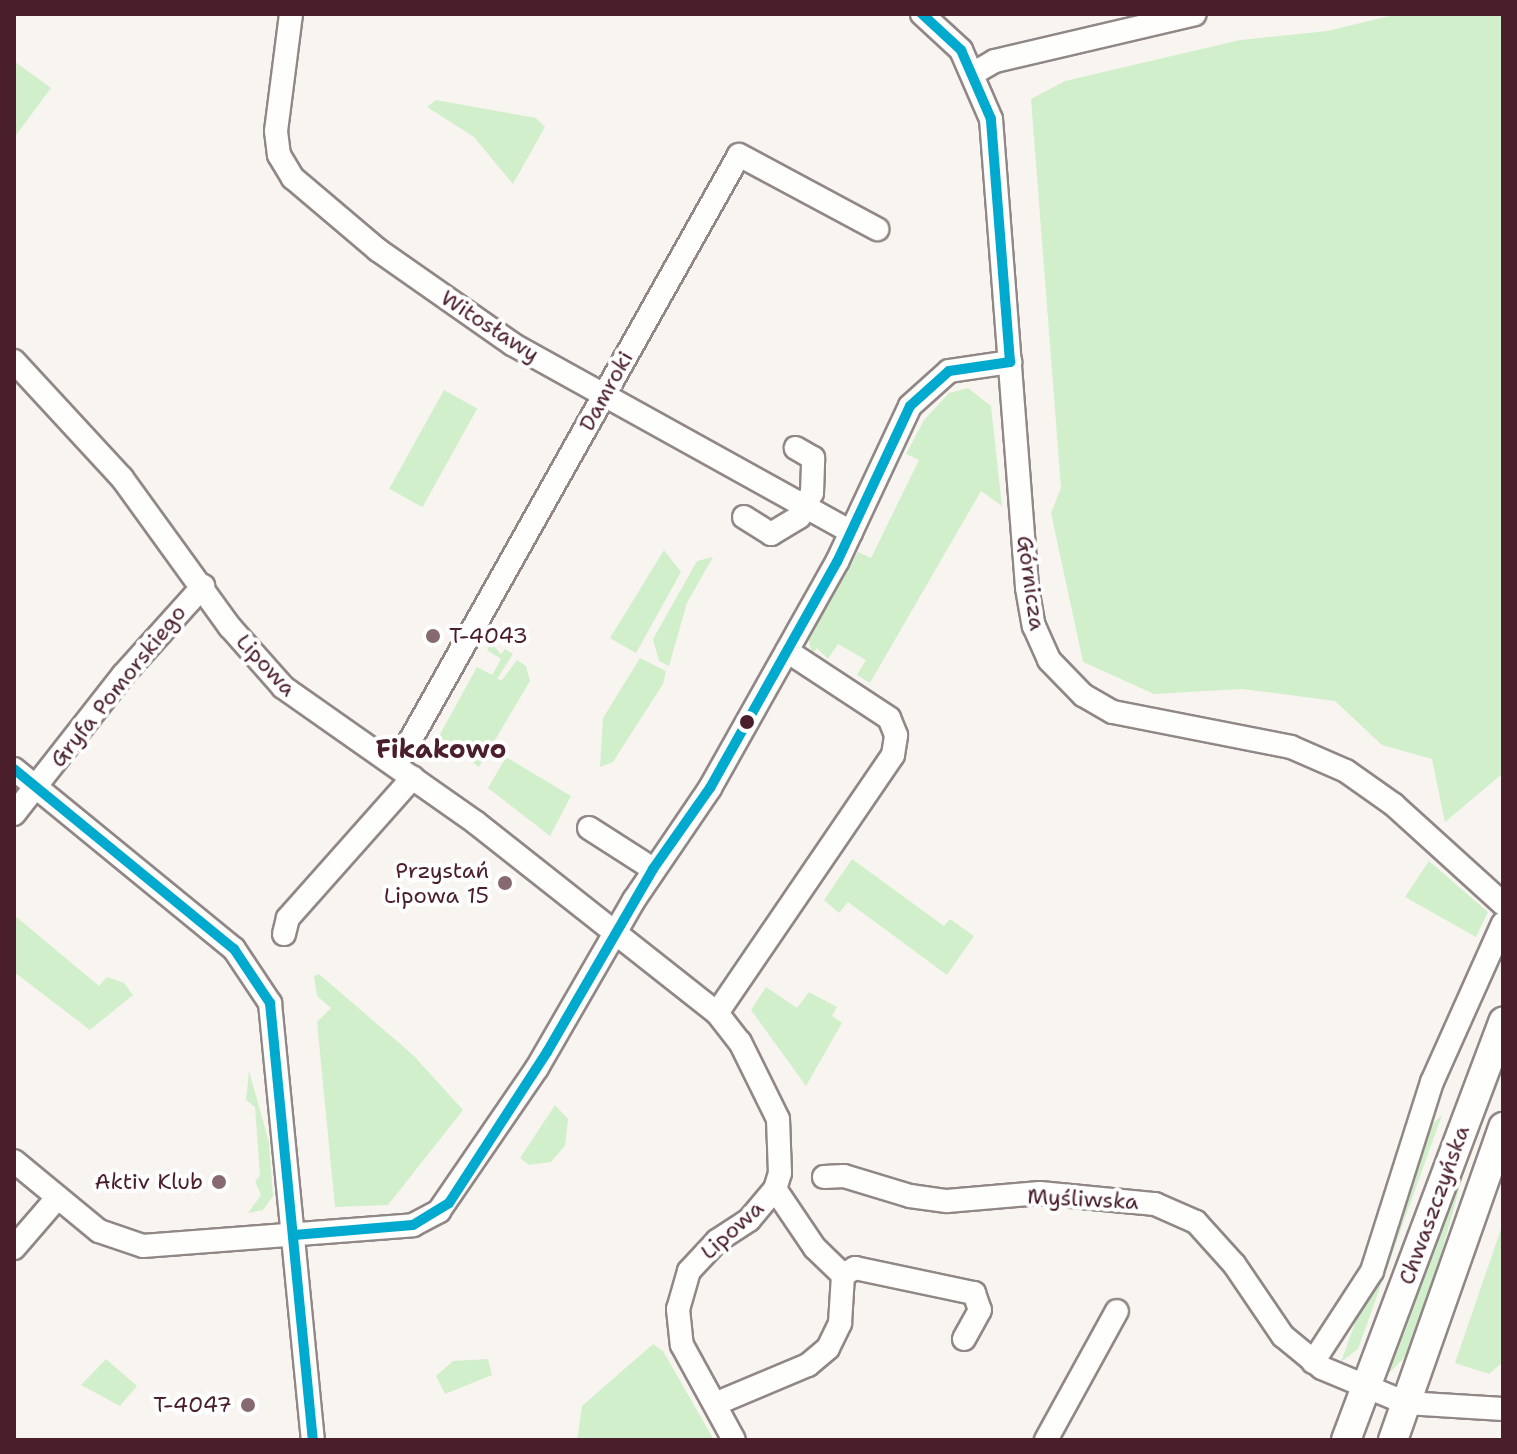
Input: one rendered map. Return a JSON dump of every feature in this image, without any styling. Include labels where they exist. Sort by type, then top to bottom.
[{"type":"main road","name":"Chwaszczyńska","points":[[1346,1440],[1503,1022]]},
{"type":"main road","name":"Chwaszczyńska","points":[[1393,1440],[1503,1127]]},
{"type":"street","name":"Witosławy","points":[[291,14],[276,131],[279,155],[293,178],[378,250],[512,344],[851,532]]},
{"type":"street","name":"Górnicza","points":[[922,14],[961,50],[974,73],[991,119],[999,177],[1027,588],[1040,643],[1059,673],[1113,712],[1291,747],[1346,771],[1394,805],[1503,904]]},
{"type":"street","points":[[974,73],[995,61],[1195,14]]},
{"type":"street","name":"Damroki","points":[[405,770],[603,394],[739,155],[877,229]]},
{"type":"street","name":"Lipowa","points":[[14,361],[122,478],[283,687],[405,770],[616,934]]},
{"type":"street","points":[[14,1161],[99,1231],[127,1244],[413,1225],[449,1203],[547,1052],[653,869],[710,788],[851,532],[919,393],[959,367],[1010,362]]},
{"type":"street","points":[[744,517],[771,534],[799,517],[812,493],[813,458],[796,448]]},
{"type":"street","name":"Gryfa Pomorskiego","points":[[14,814],[123,675],[203,586]]},
{"type":"street","points":[[616,934],[717,1013],[893,755],[896,735],[889,718],[787,651]]},
{"type":"street","name":"Gryfa Pomorskiego","points":[[14,769],[227,943],[258,981],[274,1017],[313,1440]]},
{"type":"street","points":[[284,934],[288,918],[405,770]]},
{"type":"street","points":[[589,828],[653,869]]},
{"type":"street","points":[[1313,1362],[1372,1271],[1432,1082],[1503,923]]},
{"type":"street","name":"Lipowa","points":[[717,1013],[753,1063],[778,1119],[782,1145],[775,1189],[749,1220],[702,1254],[682,1292],[678,1309],[682,1345],[734,1440]]},
{"type":"street","name":"Myśliwska","points":[[824,1177],[844,1176],[947,1201],[1040,1193],[1155,1204],[1196,1222],[1234,1264],[1283,1336],[1313,1362],[1365,1388]]},
{"type":"street","name":"Lipowa","points":[[775,1189],[815,1248],[843,1275]]},
{"type":"street","points":[[14,1248],[58,1197]]},
{"type":"street","points":[[715,1404],[808,1365],[828,1348],[840,1323],[843,1275],[855,1268],[974,1293],[980,1310],[964,1339]]},
{"type":"street","points":[[1046,1440],[1117,1311]]},
{"type":"street","points":[[1365,1388],[1406,1403],[1503,1409]]},
{"type":"green space","points":[[1398,14],[1503,14],[1503,773],[1445,822],[1432,759],[1382,745],[1335,701],[1242,689],[1154,694],[1083,662],[1051,513],[1061,488],[1031,99],[1065,81],[1240,40],[1327,31]]},
{"type":"green space","points":[[14,61],[51,88],[14,138]]},
{"type":"green space","points":[[436,100],[536,118],[545,127],[513,184],[474,137],[427,107]]},
{"type":"green space","points":[[968,388],[991,406],[1002,506],[981,491],[870,683],[857,675],[866,660],[838,644],[828,659],[817,648],[812,654],[808,636],[858,552],[871,558],[919,460],[906,454],[924,420],[949,393]]},
{"type":"green space","points":[[444,390],[477,408],[422,507],[389,489]]},
{"type":"green space","points":[[664,550],[681,572],[636,653],[610,638]]},
{"type":"green space","points":[[713,557],[687,603],[669,666],[659,661],[653,639],[697,561]]},
{"type":"green space","points":[[491,643],[501,654],[505,649],[513,654],[497,679],[502,680],[517,660],[526,666],[530,681],[479,767],[438,738],[477,667],[492,675],[501,659],[487,650]]},
{"type":"green space","points":[[640,658],[666,671],[663,684],[613,762],[600,767],[603,718]]},
{"type":"green space","points":[[506,757],[571,796],[550,836],[488,788]]},
{"type":"green space","points":[[852,859],[944,926],[950,919],[974,936],[947,975],[848,902],[839,913],[824,900]]},
{"type":"green space","points":[[1429,861],[1488,912],[1476,937],[1405,897]]},
{"type":"green space","points":[[14,915],[99,986],[107,977],[124,983],[133,995],[90,1030],[14,972]]},
{"type":"green space","points":[[319,974],[413,1055],[463,1110],[388,1205],[335,1207],[317,1022],[331,1008],[317,996],[314,976]]},
{"type":"green space","points":[[766,987],[797,1008],[809,992],[837,1007],[832,1016],[842,1023],[806,1086],[751,1010]]},
{"type":"green space","points":[[1503,1053],[1503,1071],[1466,1165],[1426,1308],[1409,1353],[1384,1378]]},
{"type":"green space","points":[[249,1071],[269,1142],[273,1196],[263,1210],[248,1213],[261,1195],[255,1181],[260,1176],[255,1107],[246,1100]]},
{"type":"green space","points":[[555,1105],[568,1119],[565,1146],[551,1162],[529,1165],[520,1158]]},
{"type":"green space","points":[[1442,1115],[1358,1349],[1341,1362],[1423,1133]]},
{"type":"green space","points":[[1503,1223],[1503,1362],[1489,1374],[1455,1363]]},
{"type":"green space","points":[[653,1344],[663,1351],[714,1440],[577,1440],[582,1406]]},
{"type":"green space","points":[[106,1359],[137,1386],[120,1406],[81,1385]]},
{"type":"green space","points":[[488,1359],[492,1375],[445,1394],[436,1376],[453,1361]]},
{"type":"transit line","points":[[294,1235],[413,1225],[449,1203],[547,1052],[653,869],[710,788],[837,562],[910,406],[949,371],[1010,362],[991,119],[961,50],[922,14]]},
{"type":"transit line","points":[[14,769],[234,949],[270,1003],[313,1440]]},
{"type":"place","name":"T-4043","points":[[433,636]]},
{"type":"place","name":"Przystań Lipowa 15","points":[[505,883]]},
{"type":"place","name":"Aktiv Klub","points":[[219,1182]]},
{"type":"place","name":"T-4047","points":[[248,1405]]},
{"type":"district","name":"Fikakowo","points":[[441,749]]}]
